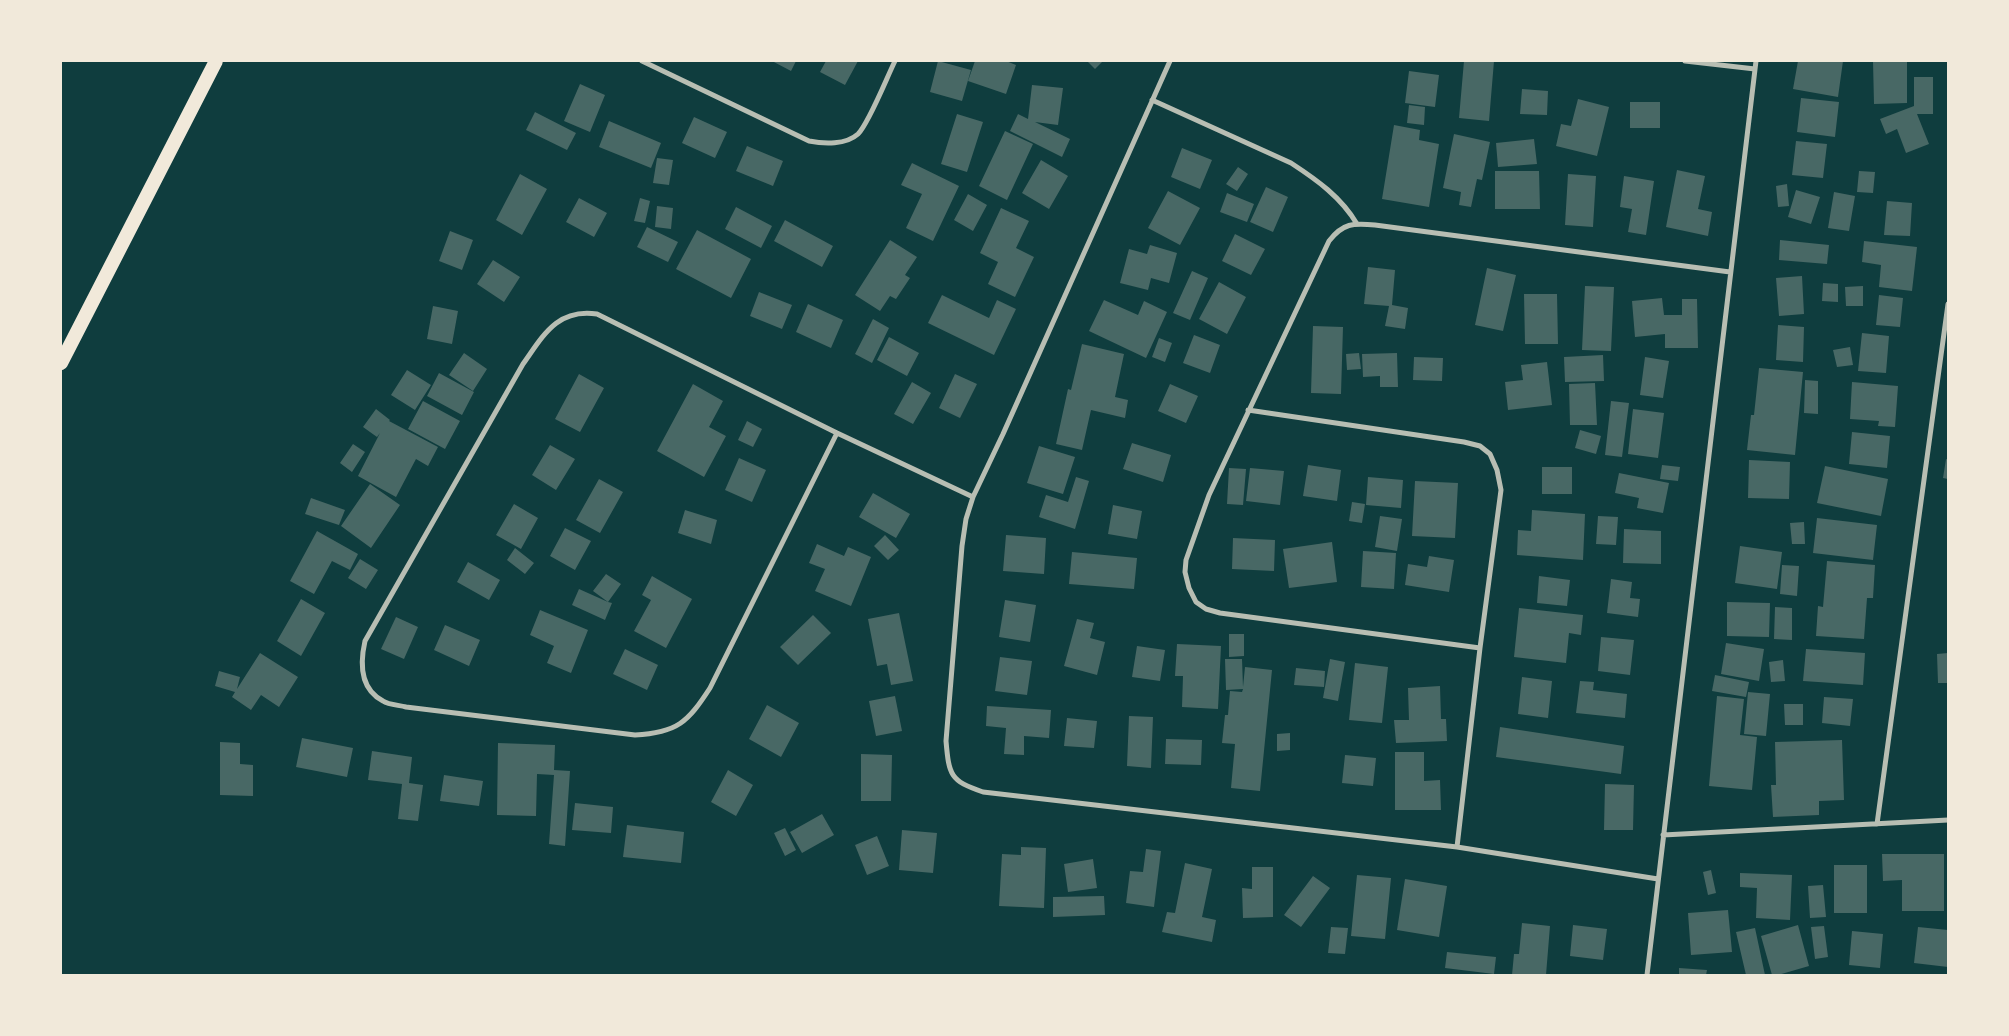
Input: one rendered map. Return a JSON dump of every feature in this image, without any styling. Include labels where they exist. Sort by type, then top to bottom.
[{"type":"highway","points":[[61,363],[216,61]]},
{"type":"street","points":[[642,61],[810,140],[826,143],[846,140],[858,134],[895,61]]},
{"type":"street","points":[[1170,61],[973,497],[966,519],[962,546],[946,742],[950,771],[964,786],[983,792],[1458,848],[1658,879]]},
{"type":"street","points":[[1685,61],[1755,69]]},
{"type":"street","points":[[1647,975],[1756,61]]},
{"type":"street","points":[[1152,100],[1291,163],[1333,193],[1350,211],[1357,224]]},
{"type":"street","points":[[1480,648],[1220,613],[1206,609],[1196,602],[1189,588],[1185,572],[1186,560],[1208,495],[1329,242],[1342,228],[1357,224],[1730,272]]},
{"type":"street","points":[[1877,824],[1948,304]]},
{"type":"street","points":[[837,433],[710,688],[694,712],[680,724],[657,732],[635,735],[406,707],[382,701],[364,679],[362,655],[365,642],[524,364],[545,332],[558,321],[574,314],[586,312],[597,314],[837,433],[973,497]]},
{"type":"street","points":[[1248,410],[1464,442],[1480,446],[1490,454],[1498,470],[1501,490],[1480,648],[1458,848]]},
{"type":"street","points":[[1663,835],[1948,820]]},
{"type":"building","points":[[772,61],[796,61],[791,71]]},
{"type":"building","points":[[826,61],[858,61],[845,85],[820,72]]},
{"type":"building","points":[[938,61],[971,70],[962,101],[930,92]]},
{"type":"building","points":[[975,61],[1006,61],[1016,65],[1006,94],[968,81]]},
{"type":"building","points":[[1087,61],[1103,61],[1095,69]]},
{"type":"building","points":[[1464,61],[1494,61],[1489,121],[1459,118]]},
{"type":"building","points":[[1798,61],[1843,61],[1838,97],[1793,89]]},
{"type":"building","points":[[1873,61],[1907,61],[1907,103],[1874,104]]},
{"type":"building","points":[[1409,71],[1439,75],[1435,107],[1405,103]]},
{"type":"building","points":[[1914,77],[1933,77],[1933,114],[1917,114],[1929,144],[1906,153],[1897,129],[1886,134],[1880,119],[1914,106]]},
{"type":"building","points":[[580,84],[605,95],[590,132],[564,121]]},
{"type":"building","points":[[1032,85],[1063,88],[1058,125],[1035,122],[1070,139],[1062,157],[1010,131],[1018,114],[1028,119]]},
{"type":"building","points":[[1522,89],[1548,91],[1547,115],[1520,114]]},
{"type":"building","points":[[1801,98],[1839,102],[1835,137],[1797,132]]},
{"type":"building","points":[[1578,99],[1609,107],[1597,156],[1556,146],[1561,124],[1571,126]]},
{"type":"building","points":[[1630,102],[1660,102],[1660,128],[1630,128]]},
{"type":"building","points":[[1409,105],[1425,107],[1424,125],[1407,123]]},
{"type":"building","points":[[535,112],[576,133],[567,150],[526,130]]},
{"type":"building","points":[[957,114],[983,122],[967,172],[941,164]]},
{"type":"building","points":[[694,117],[727,132],[715,158],[682,143]]},
{"type":"building","points":[[609,121],[661,143],[651,168],[599,147]]},
{"type":"building","points":[[1394,125],[1420,130],[1419,140],[1439,144],[1429,207],[1382,199]]},
{"type":"building","points":[[1005,131],[1033,144],[1007,200],[979,186]]},
{"type":"building","points":[[1454,134],[1490,142],[1482,180],[1477,179],[1471,207],[1459,205],[1461,192],[1443,188]]},
{"type":"building","points":[[1534,139],[1537,164],[1498,167],[1496,143]]},
{"type":"building","points":[[1796,141],[1827,144],[1823,178],[1792,175]]},
{"type":"building","points":[[747,146],[783,161],[773,186],[736,171]]},
{"type":"building","points":[[1182,148],[1212,160],[1200,189],[1171,177]]},
{"type":"building","points":[[657,158],[673,160],[669,185],[653,183]]},
{"type":"building","points":[[1041,160],[1068,176],[1049,209],[1022,193]]},
{"type":"building","points":[[912,163],[959,186],[933,241],[906,228],[922,194],[901,185]]},
{"type":"building","points":[[1238,167],[1248,174],[1237,191],[1226,184]]},
{"type":"building","points":[[1677,170],[1705,176],[1698,209],[1712,212],[1708,236],[1666,227]]},
{"type":"building","points":[[1495,171],[1539,171],[1540,209],[1495,209]]},
{"type":"building","points":[[1859,171],[1875,172],[1873,193],[1857,192]]},
{"type":"building","points":[[520,174],[547,189],[522,235],[496,220]]},
{"type":"building","points":[[1568,174],[1596,176],[1593,227],[1565,225]]},
{"type":"building","points":[[1624,176],[1654,181],[1646,235],[1628,232],[1632,209],[1620,207]]},
{"type":"building","points":[[1787,184],[1789,206],[1778,207],[1776,186]]},
{"type":"building","points":[[1266,187],[1288,197],[1273,232],[1250,222]]},
{"type":"building","points":[[1796,190],[1820,197],[1811,224],[1788,217]]},
{"type":"building","points":[[1168,191],[1200,208],[1180,245],[1148,228]]},
{"type":"building","points":[[1834,192],[1855,196],[1849,231],[1828,228]]},
{"type":"building","points":[[1227,193],[1254,204],[1247,222],[1220,212]]},
{"type":"building","points":[[968,194],[987,205],[973,231],[954,220]]},
{"type":"building","points":[[579,198],[607,213],[594,237],[566,222]]},
{"type":"building","points":[[640,198],[650,201],[645,223],[634,221]]},
{"type":"building","points":[[1887,201],[1912,203],[1910,236],[1884,235]]},
{"type":"building","points":[[657,206],[673,208],[671,229],[655,227]]},
{"type":"building","points":[[736,207],[772,226],[761,248],[725,229]]},
{"type":"building","points":[[1001,208],[1029,221],[1016,248],[1034,257],[1015,297],[988,284],[998,262],[980,253]]},
{"type":"building","points":[[785,220],[833,246],[822,267],[774,241]]},
{"type":"building","points":[[647,227],[678,242],[668,262],[637,247]]},
{"type":"building","points":[[697,230],[751,259],[731,298],[676,269]]},
{"type":"building","points":[[450,231],[473,240],[462,270],[439,261]]},
{"type":"building","points":[[1235,234],[1265,249],[1251,275],[1222,261]]},
{"type":"building","points":[[890,240],[917,257],[905,275],[910,278],[896,299],[890,296],[880,311],[855,295]]},
{"type":"building","points":[[1780,240],[1829,245],[1827,264],[1779,260]]},
{"type":"building","points":[[1864,241],[1917,247],[1912,291],[1879,287],[1881,265],[1862,262]]},
{"type":"building","points":[[1150,245],[1177,253],[1169,283],[1151,278],[1148,290],[1120,283],[1129,249],[1147,254]]},
{"type":"building","points":[[493,260],[520,277],[504,302],[477,284]]},
{"type":"building","points":[[1368,267],[1395,270],[1392,305],[1408,308],[1405,329],[1385,326],[1389,306],[1364,304]]},
{"type":"building","points":[[1487,268],[1516,275],[1503,331],[1475,325]]},
{"type":"building","points":[[1192,271],[1208,278],[1190,320],[1173,313]]},
{"type":"building","points":[[1802,276],[1804,314],[1779,316],[1776,278]]},
{"type":"building","points":[[1219,282],[1246,297],[1227,334],[1199,319]]},
{"type":"building","points":[[1823,283],[1838,284],[1838,302],[1822,301]]},
{"type":"building","points":[[1585,286],[1614,287],[1611,351],[1582,350]]},
{"type":"building","points":[[1863,286],[1863,306],[1846,306],[1845,287]]},
{"type":"building","points":[[759,292],[792,305],[782,329],[750,316]]},
{"type":"building","points":[[1524,294],[1557,294],[1558,344],[1525,344]]},
{"type":"building","points":[[942,295],[989,318],[997,300],[1016,309],[994,355],[928,323]]},
{"type":"building","points":[[1879,295],[1903,298],[1900,327],[1876,325]]},
{"type":"building","points":[[1662,298],[1664,315],[1682,315],[1682,299],[1697,299],[1698,348],[1665,348],[1665,334],[1635,337],[1632,301]]},
{"type":"building","points":[[1104,300],[1138,315],[1144,301],[1167,312],[1146,358],[1089,331]]},
{"type":"building","points":[[808,304],[843,320],[831,348],[796,332]]},
{"type":"building","points":[[433,306],[458,311],[452,344],[427,339]]},
{"type":"building","points":[[873,319],[889,328],[872,363],[855,354]]},
{"type":"building","points":[[1778,325],[1804,327],[1803,362],[1776,360]]},
{"type":"building","points":[[1313,326],[1343,327],[1341,394],[1311,393]]},
{"type":"building","points":[[1862,333],[1889,336],[1886,373],[1858,371]]},
{"type":"building","points":[[1194,335],[1220,345],[1210,373],[1183,363]]},
{"type":"building","points":[[889,337],[919,353],[907,376],[877,360]]},
{"type":"building","points":[[1159,338],[1172,343],[1165,362],[1152,357]]},
{"type":"building","points":[[1082,344],[1124,354],[1115,397],[1128,400],[1125,418],[1091,410],[1082,450],[1056,444],[1068,389],[1071,390]]},
{"type":"building","points":[[1850,347],[1853,365],[1837,367],[1833,350]]},
{"type":"building","points":[[464,353],[487,369],[473,391],[449,375]]},
{"type":"building","points":[[1359,353],[1361,369],[1347,370],[1346,354]]},
{"type":"building","points":[[1397,353],[1398,387],[1380,387],[1380,376],[1363,377],[1362,354]]},
{"type":"building","points":[[1603,355],[1604,381],[1565,382],[1564,357]]},
{"type":"building","points":[[1414,357],[1443,358],[1442,381],[1413,380]]},
{"type":"building","points":[[1645,357],[1669,361],[1663,398],[1640,395]]},
{"type":"building","points":[[1547,362],[1552,405],[1508,410],[1505,382],[1523,380],[1521,365]]},
{"type":"building","points":[[1759,368],[1803,372],[1795,455],[1747,450],[1751,415],[1754,415]]},
{"type":"building","points":[[407,370],[431,385],[415,410],[391,395]]},
{"type":"building","points":[[439,373],[474,392],[462,415],[427,396]]},
{"type":"building","points":[[579,374],[604,388],[580,432],[555,419]]},
{"type":"building","points":[[955,374],[977,384],[960,418],[939,408]]},
{"type":"building","points":[[1805,380],[1818,381],[1818,414],[1804,413]]},
{"type":"building","points":[[912,382],[931,393],[913,424],[894,414]]},
{"type":"building","points":[[1852,382],[1898,386],[1895,427],[1878,426],[1879,421],[1850,419]]},
{"type":"building","points":[[1595,383],[1597,425],[1570,425],[1569,384]]},
{"type":"building","points":[[693,384],[723,401],[709,427],[726,436],[704,477],[657,451]]},
{"type":"building","points":[[1170,384],[1198,396],[1186,423],[1158,411]]},
{"type":"building","points":[[423,401],[460,421],[445,449],[408,429]]},
{"type":"building","points":[[1611,401],[1629,403],[1622,457],[1605,455]]},
{"type":"building","points":[[376,409],[389,421],[438,447],[428,466],[416,459],[396,497],[358,476],[380,433],[377,437],[363,427]]},
{"type":"building","points":[[1633,409],[1664,413],[1658,458],[1628,454]]},
{"type":"building","points":[[747,421],[762,429],[753,447],[738,440]]},
{"type":"building","points":[[1580,430],[1601,436],[1596,454],[1575,448]]},
{"type":"building","points":[[1852,432],[1890,436],[1887,468],[1849,464]]},
{"type":"building","points":[[1132,443],[1171,455],[1163,482],[1123,469]]},
{"type":"building","points":[[353,444],[365,452],[352,472],[340,463]]},
{"type":"building","points":[[550,445],[575,459],[556,490],[532,475]]},
{"type":"building","points":[[1039,446],[1075,457],[1063,494],[1027,483]]},
{"type":"building","points":[[739,458],[766,470],[752,502],[725,490]]},
{"type":"building","points":[[1946,459],[1948,460],[1948,479],[1943,478]]},
{"type":"building","points":[[1749,460],[1790,462],[1789,499],[1748,498]]},
{"type":"building","points":[[1308,465],[1341,470],[1337,501],[1303,496]]},
{"type":"building","points":[[1662,465],[1680,467],[1678,481],[1660,479]]},
{"type":"building","points":[[1825,466],[1888,479],[1881,516],[1817,503]]},
{"type":"building","points":[[1542,467],[1572,467],[1572,494],[1542,494]]},
{"type":"building","points":[[1229,468],[1246,469],[1243,505],[1227,504]]},
{"type":"building","points":[[1250,468],[1284,471],[1280,505],[1246,501]]},
{"type":"building","points":[[1619,473],[1669,483],[1663,513],[1637,508],[1639,498],[1615,493]]},
{"type":"building","points":[[1076,477],[1089,481],[1075,529],[1039,517],[1046,495],[1068,502]]},
{"type":"building","points":[[1368,477],[1403,480],[1401,508],[1366,505]]},
{"type":"building","points":[[599,479],[623,492],[600,533],[576,520]]},
{"type":"building","points":[[1415,481],[1458,483],[1455,538],[1412,536]]},
{"type":"building","points":[[370,484],[400,505],[371,548],[341,526]]},
{"type":"building","points":[[873,493],[910,514],[896,538],[859,517]]},
{"type":"building","points":[[311,498],[345,510],[339,525],[305,514]]},
{"type":"building","points":[[1352,502],[1365,504],[1362,523],[1349,521]]},
{"type":"building","points":[[514,504],[538,518],[521,549],[496,535]]},
{"type":"building","points":[[1113,505],[1142,511],[1137,539],[1108,534]]},
{"type":"building","points":[[685,510],[717,520],[711,544],[678,533]]},
{"type":"building","points":[[1532,510],[1585,514],[1583,560],[1517,555],[1518,530],[1531,531]]},
{"type":"building","points":[[1380,516],[1402,519],[1397,551],[1375,547]]},
{"type":"building","points":[[1598,516],[1618,517],[1616,545],[1596,544]]},
{"type":"building","points":[[1817,518],[1877,525],[1873,560],[1813,553]]},
{"type":"building","points":[[1804,522],[1805,544],[1792,544],[1790,523]]},
{"type":"building","points":[[565,528],[591,541],[575,570],[550,556]]},
{"type":"building","points":[[1624,529],[1661,531],[1661,564],[1623,563]]},
{"type":"building","points":[[317,531],[358,554],[350,570],[332,561],[314,594],[290,581]]},
{"type":"building","points":[[885,535],[899,550],[888,560],[874,546]]},
{"type":"building","points":[[1006,535],[1046,538],[1044,574],[1003,571]]},
{"type":"building","points":[[1233,538],[1275,540],[1274,571],[1232,569]]},
{"type":"building","points":[[1332,542],[1337,582],[1289,588],[1283,549]]},
{"type":"building","points":[[817,544],[844,556],[848,547],[871,557],[851,606],[815,591],[825,569],[809,563]]},
{"type":"building","points":[[1740,546],[1782,552],[1777,589],[1735,583]]},
{"type":"building","points":[[515,548],[534,563],[525,574],[507,560]]},
{"type":"building","points":[[1363,551],[1396,553],[1394,589],[1361,587]]},
{"type":"building","points":[[1072,552],[1137,558],[1134,589],[1069,584]]},
{"type":"building","points":[[1429,556],[1454,560],[1449,592],[1405,585],[1408,564],[1427,567]]},
{"type":"building","points":[[360,559],[378,570],[366,589],[348,578]]},
{"type":"building","points":[[1827,561],[1875,565],[1873,598],[1867,598],[1864,639],[1816,636],[1818,606],[1823,607]]},
{"type":"building","points":[[468,562],[500,580],[489,600],[457,582]]},
{"type":"building","points":[[1782,565],[1799,566],[1797,596],[1780,594]]},
{"type":"building","points":[[606,574],[621,584],[608,602],[593,591]]},
{"type":"building","points":[[652,576],[692,599],[666,648],[634,631],[651,600],[642,595]]},
{"type":"building","points":[[1539,576],[1570,580],[1567,606],[1537,603]]},
{"type":"building","points":[[1611,579],[1632,582],[1630,598],[1640,599],[1638,617],[1607,613]]},
{"type":"building","points":[[579,589],[612,603],[605,620],[572,605]]},
{"type":"building","points":[[301,599],[325,613],[301,656],[277,641]]},
{"type":"building","points":[[1005,600],[1036,605],[1030,642],[999,637]]},
{"type":"building","points":[[1727,602],[1770,603],[1769,637],[1727,636]]},
{"type":"building","points":[[1775,607],[1792,608],[1792,640],[1774,639]]},
{"type":"building","points":[[1519,608],[1583,615],[1581,635],[1569,633],[1566,663],[1514,657]]},
{"type":"building","points":[[540,610],[588,630],[571,673],[547,663],[554,646],[530,635]]},
{"type":"building","points":[[899,613],[913,681],[891,685],[887,664],[877,666],[868,619]]},
{"type":"building","points":[[813,615],[831,633],[798,665],[780,647]]},
{"type":"building","points":[[396,617],[418,627],[404,659],[381,649]]},
{"type":"building","points":[[1077,619],[1094,623],[1090,638],[1105,642],[1097,675],[1064,666]]},
{"type":"building","points":[[445,625],[480,640],[469,666],[434,650]]},
{"type":"building","points":[[1229,634],[1244,634],[1244,656],[1229,657]]},
{"type":"building","points":[[1601,637],[1634,640],[1630,675],[1598,671]]},
{"type":"building","points":[[1726,643],[1764,649],[1759,681],[1721,674]]},
{"type":"building","points":[[1177,644],[1221,646],[1218,709],[1182,707],[1183,676],[1175,676]]},
{"type":"building","points":[[1137,646],[1165,650],[1160,681],[1132,677]]},
{"type":"building","points":[[625,649],[658,665],[647,690],[613,674]]},
{"type":"building","points":[[1806,649],[1865,653],[1863,685],[1803,681]]},
{"type":"building","points":[[260,653],[298,677],[279,707],[261,695],[251,710],[232,697],[235,692],[215,686],[219,671],[240,677],[237,689]]},
{"type":"building","points":[[1948,653],[1948,683],[1938,683],[1937,654]]},
{"type":"building","points":[[1000,657],[1032,661],[1027,695],[995,691]]},
{"type":"building","points":[[1225,659],[1242,659],[1243,687],[1245,667],[1272,670],[1260,791],[1231,788],[1235,744],[1222,743],[1225,715],[1228,715],[1230,691],[1242,692],[1243,689],[1226,690]]},
{"type":"building","points":[[1330,659],[1345,662],[1338,701],[1323,698]]},
{"type":"building","points":[[1783,660],[1785,681],[1771,682],[1769,662]]},
{"type":"building","points":[[1355,663],[1388,667],[1382,723],[1349,720]]},
{"type":"building","points":[[1296,668],[1325,671],[1324,687],[1294,685]]},
{"type":"building","points":[[1715,675],[1749,682],[1746,697],[1712,691]]},
{"type":"building","points":[[1522,677],[1552,681],[1548,718],[1518,714]]},
{"type":"building","points":[[1580,681],[1594,682],[1593,690],[1627,694],[1625,718],[1576,713]]},
{"type":"building","points":[[1440,686],[1441,719],[1446,719],[1447,741],[1396,743],[1394,720],[1409,720],[1408,688]]},
{"type":"building","points":[[1748,692],[1770,694],[1766,736],[1744,734]]},
{"type":"building","points":[[895,696],[902,731],[876,736],[869,701]]},
{"type":"building","points":[[1717,696],[1744,699],[1740,735],[1757,737],[1752,790],[1709,786]]},
{"type":"building","points":[[1824,697],[1853,699],[1850,726],[1822,723]]},
{"type":"building","points":[[1784,704],[1803,704],[1803,725],[1785,725]]},
{"type":"building","points":[[767,705],[799,723],[781,757],[749,739]]},
{"type":"building","points":[[987,706],[1051,710],[1049,738],[1024,736],[1024,755],[1004,754],[1006,728],[986,726]]},
{"type":"building","points":[[1129,716],[1153,717],[1151,768],[1127,766]]},
{"type":"building","points":[[1067,718],[1097,721],[1094,748],[1064,746]]},
{"type":"building","points":[[1500,727],[1624,746],[1621,774],[1496,757]]},
{"type":"building","points":[[1290,733],[1290,750],[1277,751],[1277,734]]},
{"type":"building","points":[[302,738],[353,748],[347,777],[296,767]]},
{"type":"building","points":[[1166,739],[1202,740],[1201,765],[1165,764]]},
{"type":"building","points":[[1842,740],[1844,800],[1819,801],[1819,815],[1773,817],[1771,785],[1776,785],[1775,742]]},
{"type":"building","points":[[220,742],[240,743],[240,764],[253,765],[253,796],[220,795]]},
{"type":"building","points":[[498,743],[555,745],[554,770],[570,771],[565,846],[549,844],[554,775],[537,774],[536,816],[497,815]]},
{"type":"building","points":[[372,751],[412,757],[409,783],[423,785],[418,821],[398,819],[402,784],[368,780]]},
{"type":"building","points":[[1395,752],[1424,752],[1424,781],[1440,780],[1441,810],[1395,810]]},
{"type":"building","points":[[861,754],[892,755],[891,801],[861,801]]},
{"type":"building","points":[[1345,755],[1376,758],[1373,786],[1342,783]]},
{"type":"building","points":[[728,770],[753,785],[736,816],[711,802]]},
{"type":"building","points":[[444,775],[483,781],[479,806],[440,801]]},
{"type":"building","points":[[1605,784],[1634,785],[1633,830],[1604,830]]},
{"type":"building","points":[[575,803],[613,807],[611,833],[572,830]]},
{"type":"building","points":[[822,814],[834,835],[802,853],[790,832]]},
{"type":"building","points":[[627,825],[684,832],[681,863],[623,857]]},
{"type":"building","points":[[785,828],[796,850],[785,856],[774,833]]},
{"type":"building","points":[[902,830],[937,833],[933,873],[899,870]]},
{"type":"building","points":[[877,836],[889,866],[867,875],[855,845]]},
{"type":"building","points":[[1021,847],[1046,848],[1044,908],[999,906],[1002,854],[1021,855]]},
{"type":"building","points":[[1146,849],[1161,851],[1154,907],[1126,903],[1130,871],[1143,872]]},
{"type":"building","points":[[1882,854],[1944,854],[1944,911],[1902,911],[1902,880],[1883,881]]},
{"type":"building","points":[[1093,859],[1097,888],[1068,892],[1064,864]]},
{"type":"building","points":[[1185,863],[1212,869],[1202,917],[1216,920],[1212,942],[1162,932],[1167,912],[1175,913]]},
{"type":"building","points":[[1834,865],[1867,865],[1867,913],[1834,913]]},
{"type":"building","points":[[1252,867],[1273,867],[1273,917],[1243,918],[1242,888],[1252,889]]},
{"type":"building","points":[[1711,870],[1716,893],[1708,895],[1703,872]]},
{"type":"building","points":[[1740,873],[1792,875],[1790,920],[1756,918],[1757,888],[1740,887]]},
{"type":"building","points":[[1357,875],[1391,878],[1385,939],[1351,936]]},
{"type":"building","points":[[1313,876],[1330,888],[1301,927],[1284,915]]},
{"type":"building","points":[[1405,879],[1447,886],[1439,937],[1397,930]]},
{"type":"building","points":[[1823,885],[1826,917],[1810,918],[1808,886]]},
{"type":"building","points":[[1104,896],[1105,915],[1053,917],[1053,897]]},
{"type":"building","points":[[1728,910],[1732,952],[1691,955],[1688,913]]},
{"type":"building","points":[[1522,923],[1550,926],[1546,975],[1512,975],[1514,954],[1519,954]]},
{"type":"building","points":[[1573,925],[1607,929],[1603,960],[1570,956]]},
{"type":"building","points":[[1798,925],[1809,966],[1772,975],[1761,936]]},
{"type":"building","points":[[1824,926],[1828,957],[1815,959],[1811,927]]},
{"type":"building","points":[[1331,927],[1348,928],[1345,954],[1328,953]]},
{"type":"building","points":[[1918,927],[1948,930],[1948,967],[1914,963]]},
{"type":"building","points":[[1755,928],[1765,975],[1746,975],[1736,932]]},
{"type":"building","points":[[1852,931],[1883,934],[1880,968],[1849,965]]},
{"type":"building","points":[[1447,952],[1496,957],[1494,974],[1445,968]]},
{"type":"building","points":[[1679,968],[1707,970],[1706,975],[1679,975]]}]
